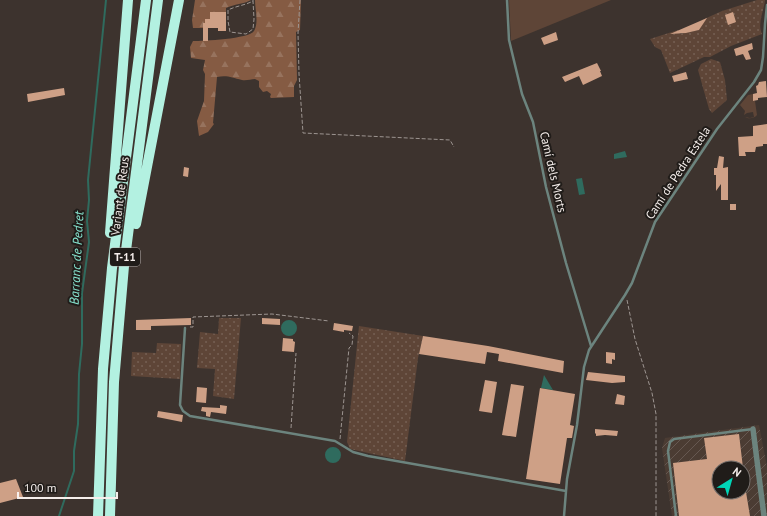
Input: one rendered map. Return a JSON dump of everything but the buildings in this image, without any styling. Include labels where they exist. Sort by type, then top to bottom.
[{"type":"highway","points":[[99,462],[99,369],[128,0]]},
{"type":"highway","name":"Variant de Reus","points":[[98,516],[103,369],[112,268],[146,0]]},
{"type":"highway","name":"Variant de Reus","points":[[110,516],[114,382],[124,266],[158,0]]},
{"type":"highway","points":[[114,382],[136,224],[179,0]]},
{"type":"street","points":[[753,429],[764,516]]},
{"type":"street","points":[[759,479],[767,478]]},
{"type":"lane","name":"Camí dels Morts","points":[[507,0],[509,40],[522,94],[533,122],[546,187],[566,264],[591,346]]},
{"type":"lane","name":"Camí de Pedra Estela","points":[[564,516],[566,491],[577,425],[584,367],[589,350],[626,295],[655,222],[717,129],[754,82],[761,70],[767,5]]},
{"type":"lane","points":[[185,328],[180,405],[183,411],[190,416],[335,441],[353,452],[368,456],[566,491]]},
{"type":"lane","points":[[676,516],[668,451],[670,442],[674,439],[753,429]]},
{"type":"path","points":[[253,0],[253,29],[246,34],[230,32],[228,10],[240,5],[248,4],[253,0]]},
{"type":"path","points":[[300,0],[298,33],[303,132],[450,140],[454,147]]},
{"type":"path","points":[[626,295],[635,339],[652,393],[656,414],[656,516]]},
{"type":"path","points":[[185,328],[193,327],[193,317],[272,314],[329,321]]},
{"type":"path","points":[[340,444],[349,348],[352,345],[353,336],[350,332]]},
{"type":"path","points":[[290,433],[296,353]]},
{"type":"shaded area","points":[[509,0],[611,0],[511,41]]},
{"type":"shaded area","points":[[757,0],[765,0],[760,21],[762,34],[731,46],[710,57],[704,57],[670,73],[661,50],[655,47],[650,39],[678,30],[680,34],[699,30],[703,23],[702,20],[722,11]]},
{"type":"shaded area","points":[[711,59],[720,62],[725,80],[727,100],[712,113],[709,109],[698,70],[701,64]]},
{"type":"shaded area","points":[[753,94],[753,101],[755,101],[757,115],[753,118],[750,118],[754,117],[753,112],[744,115],[745,111],[740,105],[748,95]]},
{"type":"shaded area","points":[[219,318],[241,318],[234,399],[213,396],[215,369],[197,368],[200,332],[218,334]]},
{"type":"shaded area","points":[[359,326],[423,336],[418,358],[405,461],[350,449],[347,442]]},
{"type":"shaded area","points":[[157,343],[181,344],[180,379],[131,376],[132,352],[156,353]]},
{"type":"shaded area","points":[[759,425],[767,467],[767,516],[672,516],[662,448],[665,438]]},
{"type":"green space","points":[[195,0],[251,0],[226,8],[226,12],[210,12],[210,19],[205,19],[203,28],[193,28],[192,20]]},
{"type":"green space","points":[[255,0],[301,0],[300,30],[296,32],[297,80],[294,86],[294,97],[271,98],[271,94],[267,91],[263,92],[259,87],[259,81],[255,79],[244,80],[221,76],[217,77],[214,124],[208,132],[199,136],[197,121],[204,101],[205,74],[203,70],[205,60],[191,58],[190,47],[193,41],[235,38],[250,34],[254,31],[256,24]]},
{"type":"water","points":[[625,151],[627,157],[614,159],[614,154]]},
{"type":"water","points":[[582,178],[585,194],[579,195],[576,179]]},
{"type":"water","points":[[289,320],[296,325],[297,328],[292,335],[289,336],[282,331],[281,328],[286,321]]},
{"type":"water","points":[[544,375],[553,390],[541,388]]},
{"type":"water","points":[[330,447],[336,447],[341,452],[339,461],[336,463],[330,463],[325,458],[325,452]]},
{"type":"waterway","name":"Barranc de Pedret","points":[[59,516],[74,471],[74,451],[78,424],[79,374],[82,344],[82,293],[89,242],[87,221],[89,200],[88,180],[106,0]]}]
